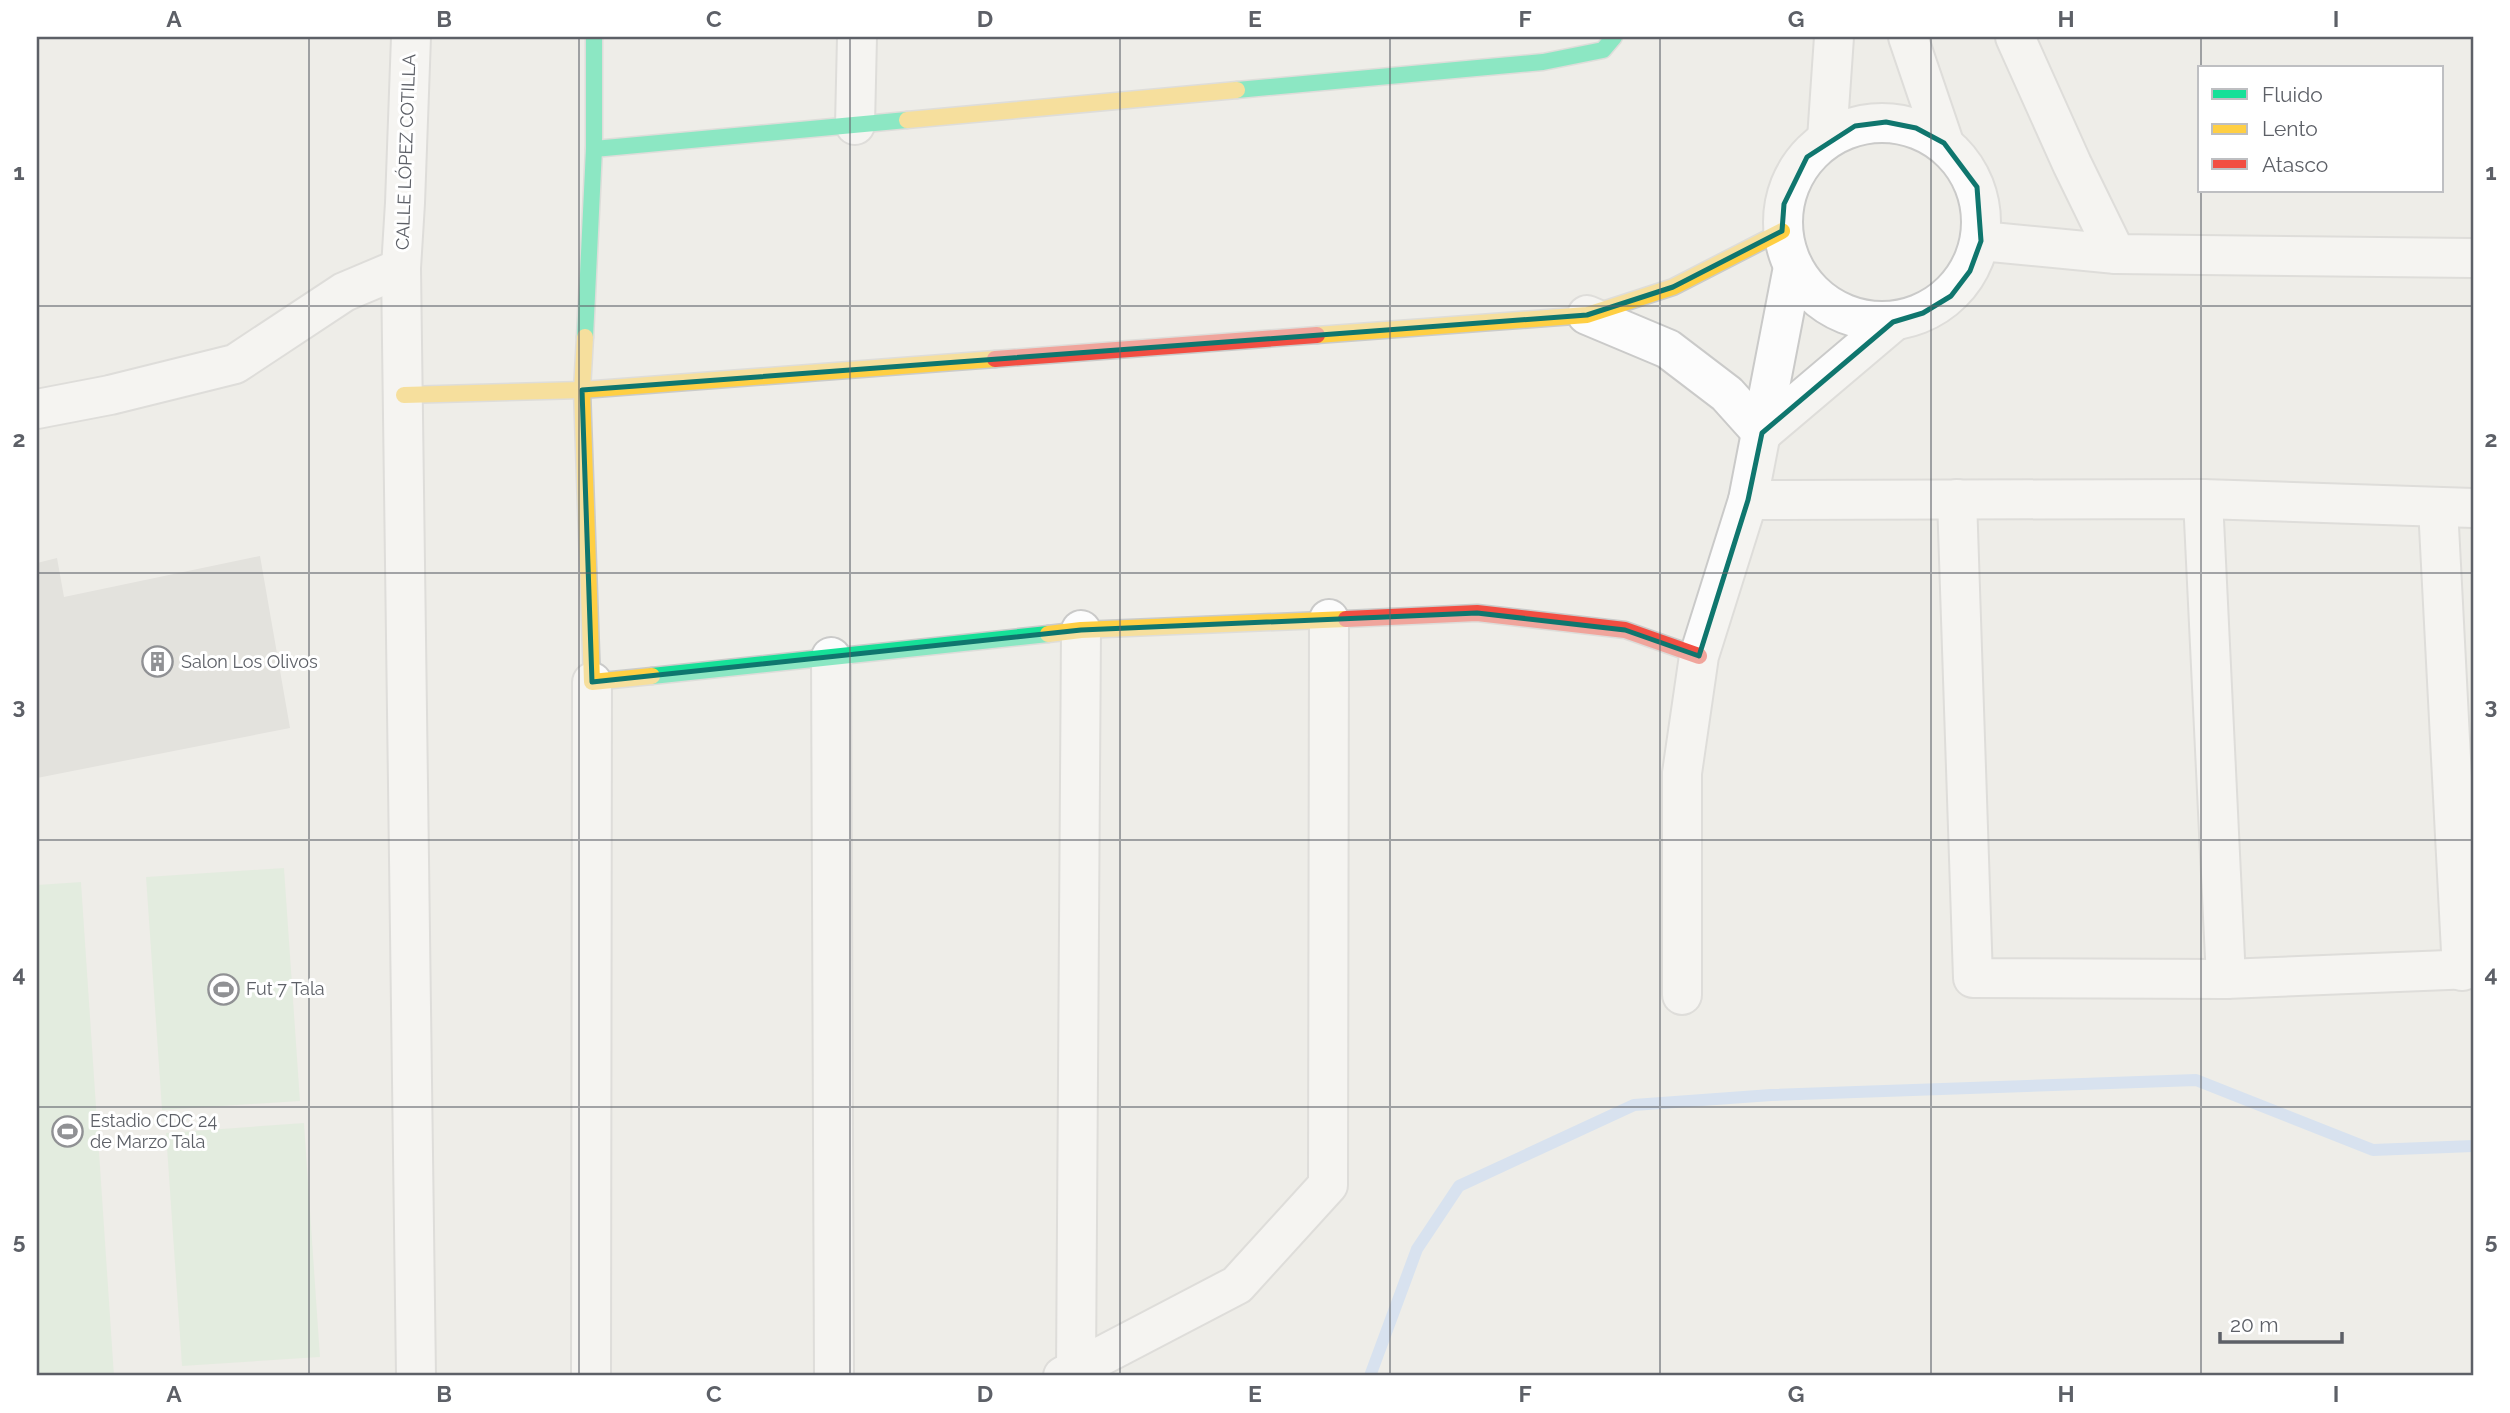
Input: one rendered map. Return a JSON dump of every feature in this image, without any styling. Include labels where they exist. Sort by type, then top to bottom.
[{"type":"street","name":"CALLE LÓPEZ COTILLA","points":[[411,37],[401,268],[416,1376]]},
{"type":"street","points":[[591,1376],[592,682],[582,390],[594,149],[594,37]]},
{"type":"street","points":[[855,125],[857,37]]},
{"type":"street","points":[[594,149],[1543,62],[1603,50],[1614,37]]},
{"type":"street","points":[[1827,139],[1835,37]]},
{"type":"street","points":[[1908,37],[1944,143]]},
{"type":"street","points":[[2015,37],[2116,254]]},
{"type":"street","points":[[1682,995],[1682,773],[1699,656],[1748,500],[1762,433],[1787,249],[1784,204],[1792,178],[1807,157],[1827,139],[1855,126],[1886,122],[1916,128],[1944,143],[1963,163],[1977,187],[1983,214],[1981,241],[1970,271],[1951,296],[1923,313],[1893,322],[1862,320],[1834,310],[1810,291],[1787,249]]},
{"type":"street","points":[[1981,241],[2116,254],[2473,258]]},
{"type":"street","points":[[404,395],[582,390],[1587,315],[1787,249]]},
{"type":"street","points":[[37,409],[110,395],[235,364],[344,292],[401,268]]},
{"type":"street","points":[[1587,315],[1668,349],[1727,394],[1762,433]]},
{"type":"street","points":[[1762,433],[1893,322]]},
{"type":"street","points":[[1748,500],[1957,499],[2203,499],[2456,507],[2468,970],[2226,979],[1973,978],[1957,499]]},
{"type":"street","points":[[2203,499],[2226,979]]},
{"type":"street","points":[[592,682],[1081,631],[1477,613],[1625,630],[1699,656]]},
{"type":"street","points":[[1081,631],[1070,1373],[1237,1285],[1328,1185],[1329,619]]},
{"type":"street","points":[[831,657],[834,1376]]},
{"type":"highlighted area","points":[[1886,122],[1916,128],[1944,143],[1977,187],[1981,241],[1970,271],[1951,296],[1923,313],[1893,322],[1762,433],[1748,500],[1699,656],[1625,630],[1477,613],[1081,630],[592,682],[582,390],[1587,315],[1673,287],[1782,231],[1784,204],[1807,157],[1855,126]]},
{"type":"green space","name":"Fut 7 Tala","points":[[284,868],[300,1101],[162,1110],[146,877]]},
{"type":"green space","name":"Estadio CDC 24 de Marzo Tala","points":[[81,882],[114,1376],[37,1376],[37,885]]},
{"type":"green space","points":[[304,1123],[320,1357],[182,1366],[166,1133]]},
{"type":"building","name":"Salon Los Olivos","points":[[260,556],[290,728],[37,778],[37,563],[57,558],[64,597]]},
{"type":"waterway","points":[[1370,1376],[1417,1249],[1459,1186],[1634,1105],[1771,1095],[2196,1080],[2373,1150],[2473,1146]]},
{"type":"traffic: fast","points":[[585,337],[594,149],[594,37]]},
{"type":"traffic: fast","points":[[1237,90],[1543,62],[1603,50],[1614,37]]},
{"type":"traffic: fast","points":[[594,149],[907,120]]},
{"type":"traffic: fast","points":[[652,676],[1048,634]]},
{"type":"traffic: slow","points":[[907,120],[1237,90]]},
{"type":"traffic: slow","points":[[1317,335],[1587,315],[1673,287],[1782,231]]},
{"type":"traffic: slow","points":[[585,337],[582,390],[592,682],[652,676]]},
{"type":"traffic: slow","points":[[404,395],[582,390],[995,359]]},
{"type":"traffic: slow","points":[[1048,634],[1081,630],[1346,619]]},
{"type":"traffic: jam","points":[[995,359],[1317,335]]},
{"type":"traffic: jam","points":[[1346,619],[1477,613],[1625,630],[1699,656]]},
{"type":"place","name":"Salon Los Olivos","points":[[158,662]]},
{"type":"place","name":"Fut 7 Tala","points":[[223,989]]},
{"type":"place","name":"Estadio CDC 24 de Marzo Tala","points":[[67,1131]]}]
